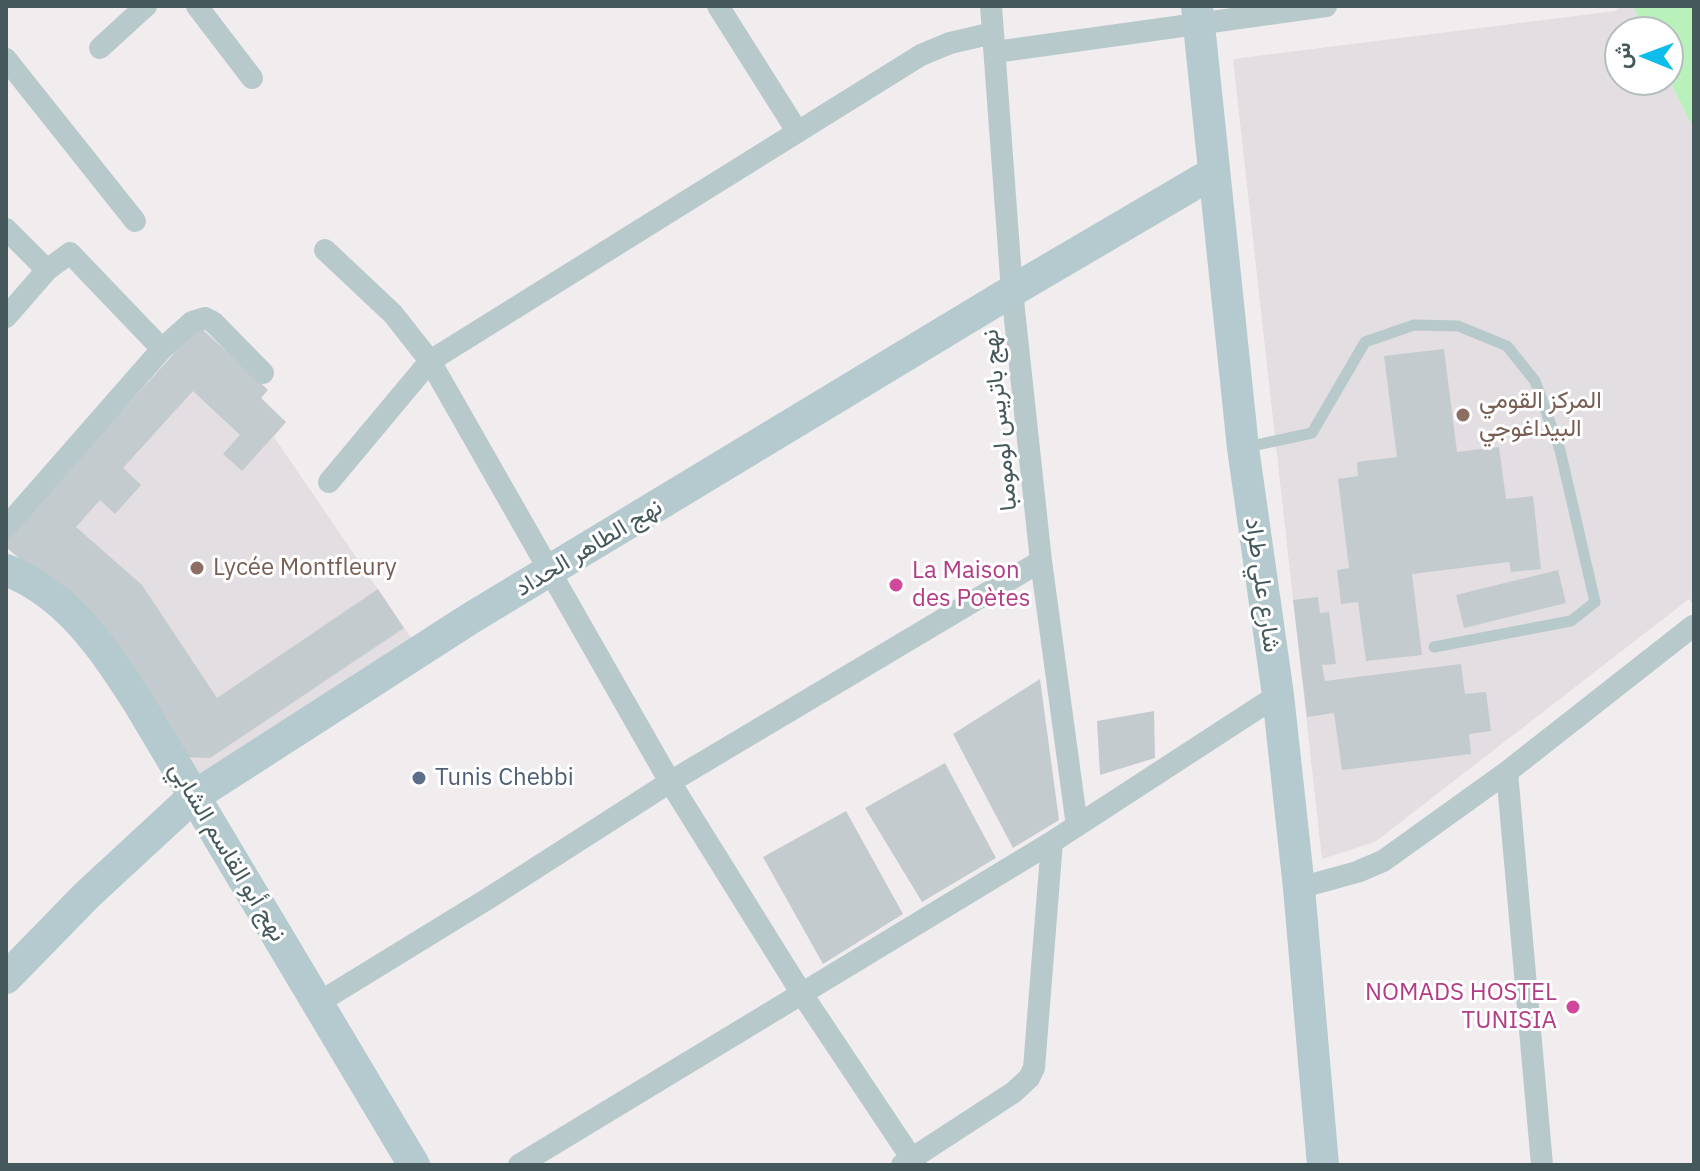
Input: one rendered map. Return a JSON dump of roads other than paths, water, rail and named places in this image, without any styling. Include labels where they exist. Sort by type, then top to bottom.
[{"type":"street","points":[[100,48],[146,6]]},
{"type":"street","points":[[197,6],[252,78]]},
{"type":"street","points":[[718,6],[797,131]]},
{"type":"street","name":"نهج باتريس لومومبا","points":[[991,6],[1012,291],[1041,561],[1077,826]]},
{"type":"street","points":[[329,482],[430,361],[921,55],[950,43],[994,42],[1198,15],[1326,6]]},
{"type":"street","name":"شارع علي طراد","points":[[1198,15],[1243,448],[1278,695],[1299,888],[1323,1165]]},
{"type":"street","points":[[6,59],[135,221]]},
{"type":"street","name":"نهج الطاهر الحداد","points":[[6,978],[87,895],[193,797],[471,618],[1213,173]]},
{"type":"street","points":[[6,229],[47,270]]},
{"type":"street","points":[[325,250],[393,314],[430,361],[670,782],[910,1163],[1014,1092],[1029,1078],[1034,1068],[1052,842]]},
{"type":"street","points":[[6,317],[47,270],[70,253],[162,349]]},
{"type":"street","points":[[6,527],[162,349],[192,322],[205,318],[213,322],[263,373]]},
{"type":"street","points":[[318,1003],[670,782],[1041,561]]},
{"type":"street","name":"نهج أبو القاسم الشابي","points":[[6,570],[44,589],[64,605],[87,630],[138,702],[414,1165]]},
{"type":"street","points":[[1299,888],[1357,872],[1383,861],[1507,772],[1693,626]]},
{"type":"street","points":[[519,1165],[1052,842],[1278,695]]},
{"type":"street","points":[[1507,772],[1542,1165]]},
{"type":"lane","points":[[1243,448],[1312,433],[1365,342],[1414,325],[1458,326],[1507,346],[1535,381],[1560,450],[1595,602],[1571,621],[1434,647]]},
{"type":"place","name":"المركز القومي البيداغوجي","points":[[1463,415]]},
{"type":"place","name":"Lycée Montfleury","points":[[197,568]]},
{"type":"place","name":"La Maison des Poètes","points":[[896,585]]},
{"type":"place","name":"Tunis Chebbi","points":[[419,778]]},
{"type":"place","name":"NOMADS HOSTEL TUNISIA","points":[[1573,1007]]}]
